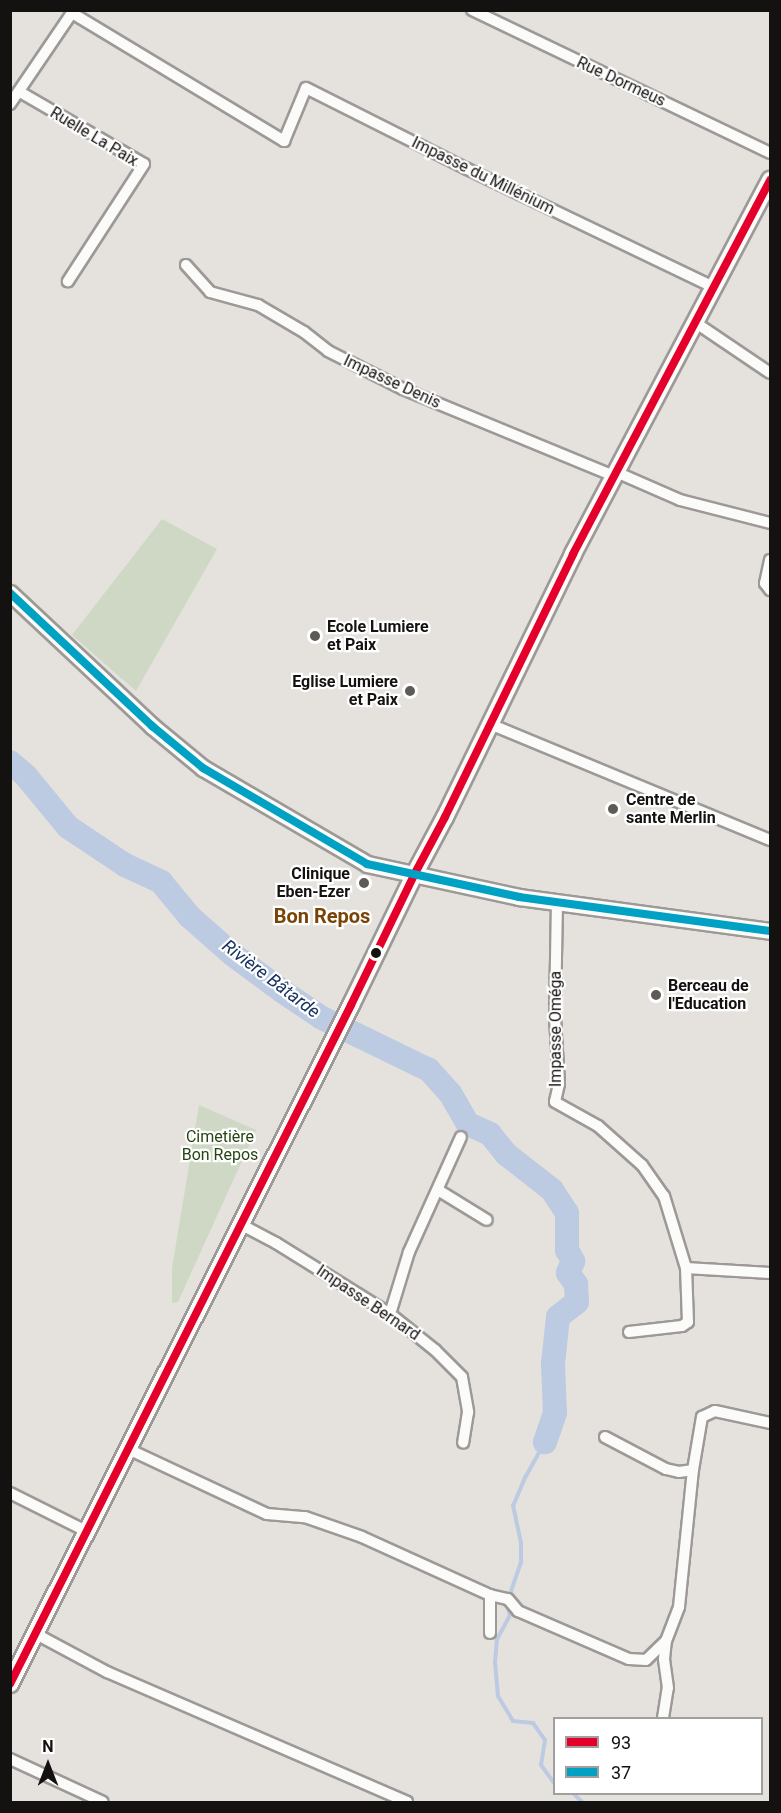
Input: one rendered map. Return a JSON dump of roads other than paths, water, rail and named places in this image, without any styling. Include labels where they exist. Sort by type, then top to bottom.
[{"type":"main road","points":[[10,1684],[615,474],[771,180]]},
{"type":"street","name":"Rue Dormeus","points":[[472,10],[771,153]]},
{"type":"street","points":[[10,104],[74,12]]},
{"type":"street","name":"Impasse du Millénium","points":[[74,12],[284,141],[306,88],[467,169],[713,287]]},
{"type":"street","name":"Ruelle La Paix","points":[[20,92],[144,164],[68,281]]},
{"type":"street","name":"Impasse Denis","points":[[186,265],[210,292],[258,305],[304,332],[328,351],[403,389],[680,500],[771,523]]},
{"type":"street","points":[[696,323],[771,373]]},
{"type":"street","points":[[771,560],[765,583],[771,590]]},
{"type":"street","points":[[10,593],[152,726],[203,768],[367,864],[519,897],[771,931]]},
{"type":"street","points":[[490,724],[771,840]]},
{"type":"street","name":"Impasse Oméga","points":[[557,901],[555,1018],[559,1084],[555,1102],[598,1126],[642,1165],[664,1196],[686,1268]]},
{"type":"street","points":[[390,1314],[410,1252],[461,1137]]},
{"type":"street","points":[[438,1190],[487,1220]]},
{"type":"street","name":"Impasse Bernard","points":[[240,1224],[276,1243],[390,1314],[435,1350],[462,1377],[468,1412],[463,1443]]},
{"type":"street","points":[[629,1332],[682,1326],[688,1322],[686,1268],[771,1273]]},
{"type":"street","points":[[663,1717],[667,1674],[664,1659],[666,1641],[679,1607],[693,1470],[702,1418],[715,1411],[771,1423]]},
{"type":"street","points":[[605,1437],[666,1469],[679,1472],[693,1470]]},
{"type":"street","points":[[128,1449],[267,1514],[304,1517],[362,1537],[490,1595],[508,1599],[518,1611],[629,1659],[646,1660],[667,1674]]},
{"type":"street","points":[[10,1493],[86,1531]]},
{"type":"street","points":[[490,1595],[490,1633]]},
{"type":"street","points":[[36,1634],[106,1672],[406,1803]]},
{"type":"street","points":[[646,1660],[666,1641]]},
{"type":"street","points":[[10,1759],[104,1803]]},
{"type":"waterway","name":"Rivière Bâtarde","points":[[10,762],[26,776],[68,827],[125,865],[161,882],[189,916],[232,954],[282,991],[322,1018],[429,1070],[450,1093],[468,1124],[490,1134],[506,1154],[552,1190],[567,1213],[567,1250],[573,1261],[568,1273],[576,1284],[577,1302],[558,1317],[553,1364],[555,1413],[545,1442]]},
{"type":"waterway","points":[[509,1597],[521,1563],[521,1543],[513,1506],[545,1442]]},
{"type":"waterway","points":[[507,1604],[510,1615],[497,1639],[495,1662],[498,1696],[513,1721],[533,1723],[545,1740],[541,1765],[553,1782]]},
{"type":"waterway","points":[[575,1795],[582,1802]]},
{"type":"place","name":"Ecole Lumiere et Paix","points":[[315,636]]},
{"type":"place","name":"Eglise Lumiere et Paix","points":[[410,691]]},
{"type":"place","name":"Centre de sante Merlin","points":[[613,809]]},
{"type":"place","name":"Clinique Eben-Ezer","points":[[364,883]]},
{"type":"place","name":"Berceau de l'Education","points":[[656,995]]},
{"type":"district","name":"Bon Repos","points":[[322,916]]},
{"type":"park label","name":"Cimetière Bon Repos","points":[[220,1146]]}]
